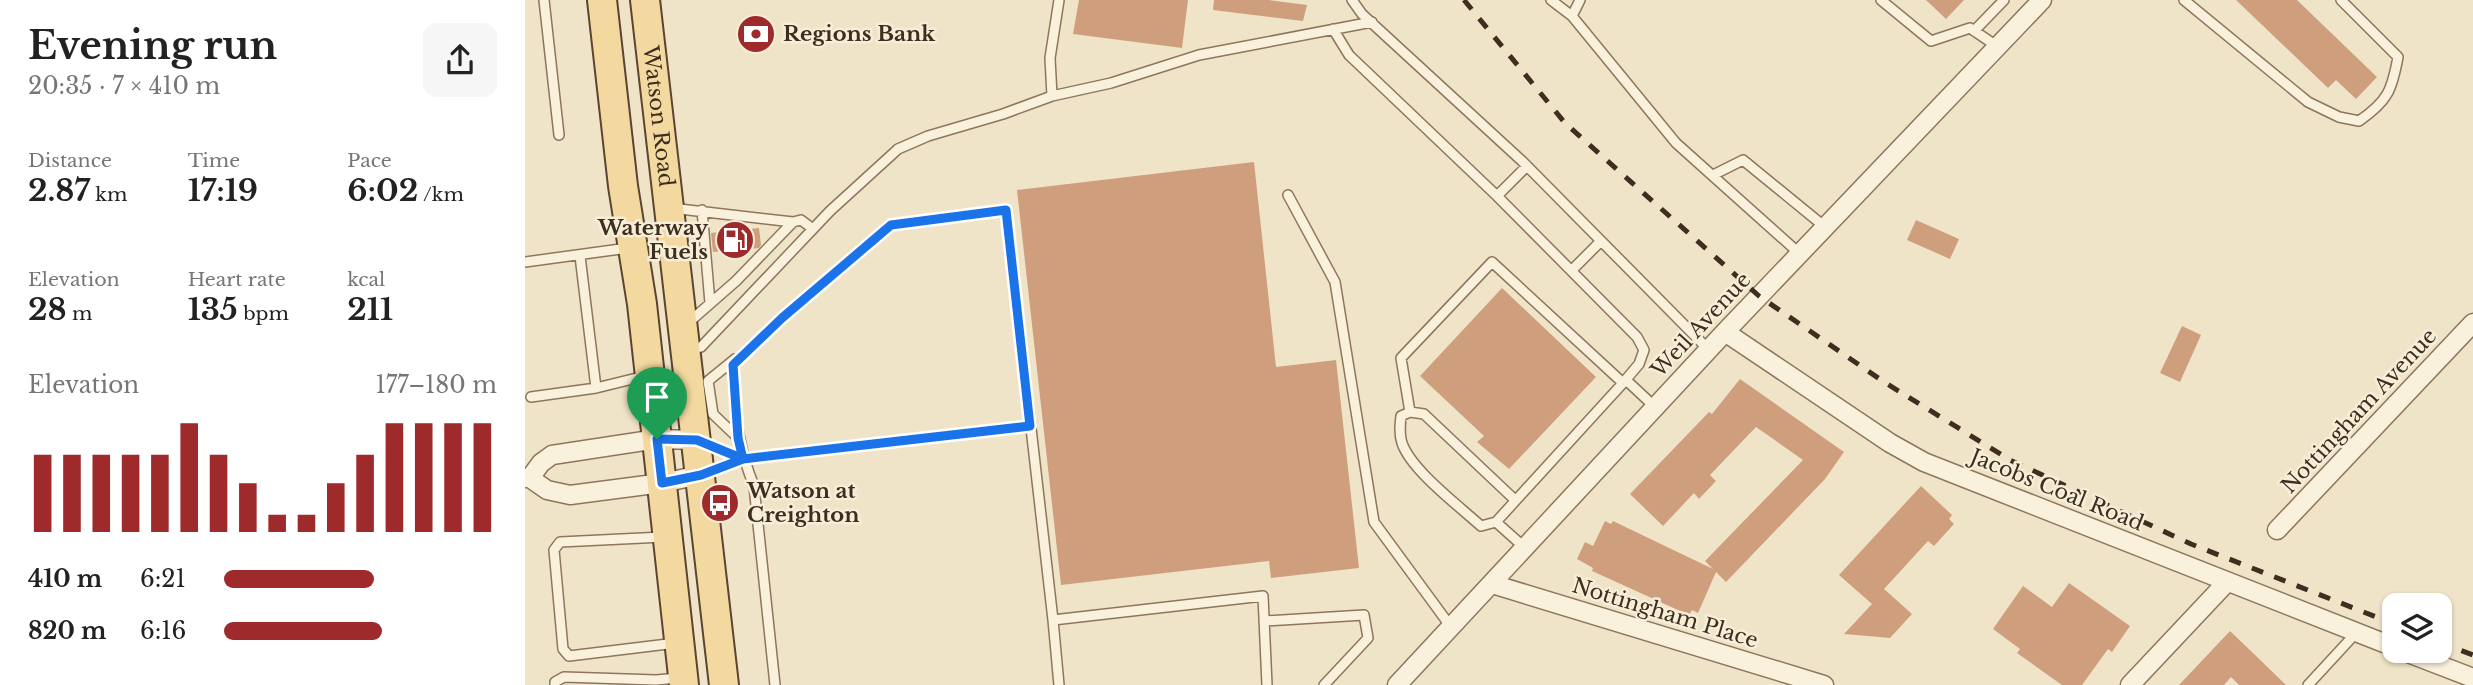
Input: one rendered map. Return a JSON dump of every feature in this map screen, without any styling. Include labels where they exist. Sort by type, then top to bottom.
[{"type":"main road","name":"Watson Road","points":[[602,0],[623,186],[642,304],[679,643],[670,682]]},
{"type":"main road","name":"Watson Road","points":[[645,0],[724,685]]},
{"type":"street","name":"Weil Avenue","points":[[1397,685],[1725,332],[2042,0]]},
{"type":"street","name":"Nottingham Avenue","points":[[2277,530],[2473,323]]},
{"type":"street","name":"Jacobs Coal Road","points":[[1725,332],[1890,443],[1924,462],[2382,643]]},
{"type":"street","points":[[697,440],[657,439],[552,455],[528,478],[547,490],[570,495],[701,475]]},
{"type":"street","points":[[2130,685],[2227,582]]},
{"type":"street","name":"Nottingham Place","points":[[1492,584],[1824,685]]},
{"type":"street","points":[[2434,663],[2473,678]]},
{"type":"lane","points":[[544,0],[559,135]]},
{"type":"lane","points":[[1052,96],[1050,58],[1059,0]]},
{"type":"lane","points":[[1352,0],[1372,22],[1527,166],[1709,349]]},
{"type":"lane","points":[[1551,0],[1572,16],[1677,143],[1800,254]]},
{"type":"lane","points":[[1572,16],[1580,0]]},
{"type":"lane","points":[[1881,0],[1931,41],[1970,29],[1998,47]]},
{"type":"lane","points":[[1974,31],[2004,0]]},
{"type":"lane","points":[[2184,0],[2308,102],[2339,117],[2358,121],[2376,110],[2392,87],[2398,57],[2341,0]]},
{"type":"lane","points":[[793,222],[684,331],[701,347],[813,229],[898,149],[928,136],[1052,96],[1111,83],[1199,55],[1372,22]]},
{"type":"lane","points":[[1333,29],[1349,55],[1572,270],[1637,337],[1644,350],[1639,364],[1625,382],[1496,522],[1481,526],[1413,463],[1402,443],[1399,428],[1401,416],[1410,412],[1424,414],[1515,500]]},
{"type":"lane","points":[[1713,175],[1743,160],[1825,227]]},
{"type":"lane","points":[[1497,196],[1527,166]]},
{"type":"lane","points":[[1288,195],[1335,282],[1374,522],[1451,627]]},
{"type":"lane","points":[[670,208],[793,222],[801,220],[813,229]]},
{"type":"lane","points":[[702,210],[710,303]]},
{"type":"lane","points":[[738,438],[713,414],[708,381],[842,266],[891,225],[1006,210],[1059,685]]},
{"type":"lane","points":[[1572,270],[1601,241]]},
{"type":"lane","points":[[525,262],[580,257],[633,247]]},
{"type":"lane","points":[[580,257],[596,388]]},
{"type":"lane","points":[[1410,412],[1401,358],[1492,262],[1655,407]]},
{"type":"lane","points":[[736,281],[751,294]]},
{"type":"lane","points":[[763,336],[733,365],[738,438],[754,486],[775,685]]},
{"type":"lane","points":[[531,397],[596,388],[650,375]]},
{"type":"lane","points":[[701,475],[743,459],[1030,426]]},
{"type":"lane","points":[[697,440],[743,459]]},
{"type":"lane","points":[[1496,522],[1525,548]]},
{"type":"lane","points":[[668,537],[560,542],[554,550],[563,649],[569,656],[679,643]]},
{"type":"lane","points":[[1053,620],[1263,596],[1267,685]]},
{"type":"lane","points":[[1264,621],[1364,615],[1368,638],[1324,685]]},
{"type":"lane","points":[[2308,685],[2356,633]]},
{"type":"lane","points":[[555,685],[555,682],[564,677],[670,682]]},
{"type":"building","points":[[1079,0],[1188,0],[1182,48],[1073,34]]},
{"type":"building","points":[[1214,0],[1268,0],[1307,5],[1303,21],[1213,10]]},
{"type":"building","points":[[1926,0],[1964,0],[1946,19]]},
{"type":"building","points":[[2236,0],[2297,0],[2377,77],[2356,99],[2336,80],[2328,88]]},
{"type":"building","points":[[1254,162],[1276,367],[1336,360],[1359,568],[1271,578],[1269,561],[1061,585],[1017,190]]},
{"type":"building","points":[[1916,220],[1959,239],[1950,259],[1907,240]]},
{"type":"building","name":"Waterway Fuels","points":[[759,228],[759,248],[713,252],[711,233]]},
{"type":"building","points":[[1502,288],[1596,377],[1509,469],[1477,442],[1484,436],[1420,376]]},
{"type":"building","points":[[2182,326],[2201,335],[2180,382],[2160,373]]},
{"type":"building","points":[[1740,379],[1844,452],[1825,479],[1726,582],[1716,572],[1698,613],[1692,610],[1689,615],[1592,571],[1593,568],[1577,559],[1585,542],[1593,546],[1605,521],[1611,524],[1613,521],[1713,569],[1705,561],[1803,460],[1756,427],[1710,475],[1716,481],[1699,499],[1694,493],[1663,526],[1630,494],[1709,412],[1712,414]]},
{"type":"building","points":[[1921,486],[1952,515],[1949,519],[1954,524],[1934,546],[1928,541],[1884,589],[1912,614],[1890,638],[1844,634],[1872,604],[1839,575]]},
{"type":"building","points":[[2069,583],[2130,626],[2112,652],[2108,649],[2082,685],[2062,685],[2017,653],[2020,649],[1993,629],[2023,586],[2052,607]]},
{"type":"building","points":[[2230,631],[2286,685],[2239,685],[2231,677],[2224,685],[2179,685]]},
{"type":"railway","points":[[1464,0],[1565,123],[1759,296],[1884,382],[2010,460],[2191,544],[2382,619]]},
{"type":"railway","points":[[2452,647],[2473,655]]},
{"type":"place","name":"Regions Bank","points":[[756,34]]},
{"type":"place","name":"Waterway Fuels","points":[[735,240]]},
{"type":"place","name":"Watson at Creighton","points":[[720,503]]},
{"type":"route","points":[[657,439],[662,483],[701,475],[743,459],[738,438],[733,365],[782,318],[891,225],[1006,210],[1030,426],[743,459],[697,440],[657,439]]}]
